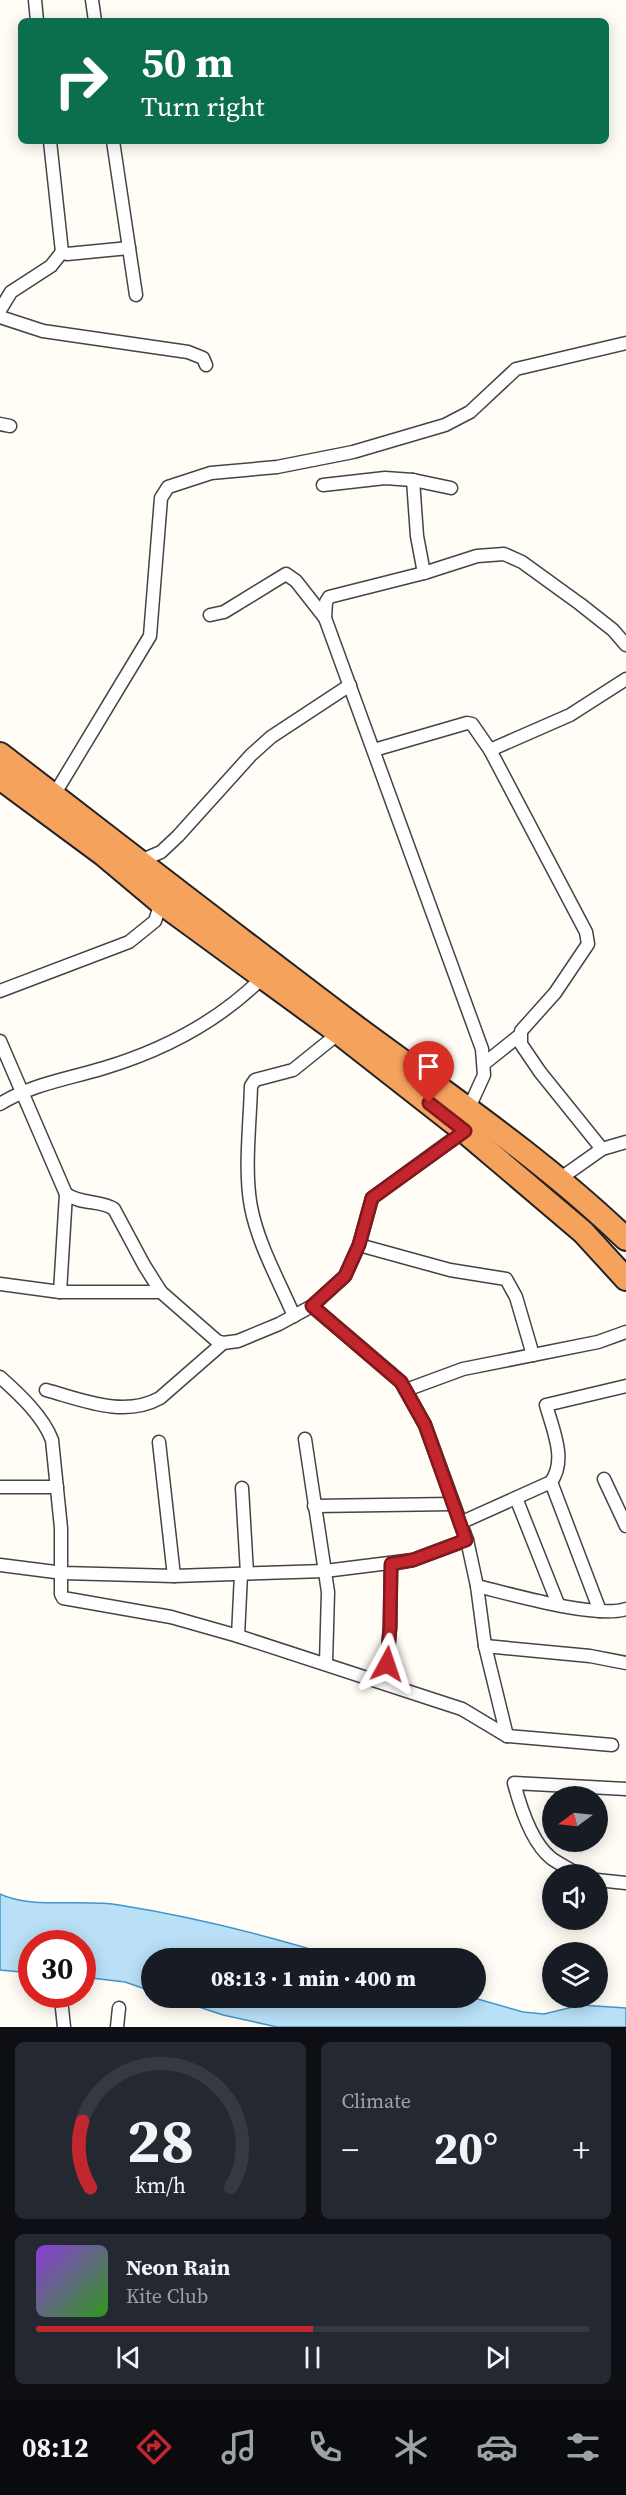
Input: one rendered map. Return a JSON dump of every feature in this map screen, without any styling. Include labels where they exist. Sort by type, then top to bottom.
[{"type":"highway","points":[[0,754],[140,861],[165,893],[263,977],[339,1033],[558,1180],[626,1239]]},
{"type":"highway","points":[[0,778],[104,855],[165,893],[466,1120],[583,1232],[626,1279]]},
{"type":"street","points":[[35,0],[38,18]]},
{"type":"street","points":[[92,0],[95,18]]},
{"type":"street","points":[[0,310],[11,292],[51,266],[62,252],[50,144]]},
{"type":"street","points":[[114,144],[136,295]]},
{"type":"street","points":[[62,252],[67,254],[129,248]]},
{"type":"street","points":[[0,317],[43,331],[188,352],[203,358],[206,365]]},
{"type":"street","points":[[54,795],[150,636],[161,498],[168,487],[211,473],[277,467],[353,452],[445,425],[470,412],[516,369],[626,343]]},
{"type":"street","points":[[323,485],[385,478],[413,480],[451,488]]},
{"type":"street","points":[[413,480],[417,536],[424,573]]},
{"type":"street","points":[[325,618],[326,602],[329,597],[424,573],[477,556],[504,554],[522,562],[580,604],[613,630],[626,645]]},
{"type":"street","points":[[45,1390],[122,1409],[150,1404],[160,1398],[223,1343],[248,1337],[312,1306],[345,1276],[359,1245],[372,1198],[466,1120],[484,1075],[483,1050],[325,618],[296,581],[286,574],[224,612],[210,615]]},
{"type":"street","points":[[490,750],[570,715],[626,679]]},
{"type":"street","points":[[140,861],[161,852],[178,836],[250,755],[271,737],[350,685]]},
{"type":"street","points":[[374,750],[467,723],[472,724],[490,750],[586,932],[588,944],[555,993],[520,1035],[485,1063]]},
{"type":"street","points":[[0,991],[129,942],[155,921],[165,893]]},
{"type":"street","points":[[0,1104],[21,1091],[135,1058],[202,1027],[244,996],[263,977]]},
{"type":"street","points":[[294,1316],[256,1228],[251,1208],[248,1188],[251,1086],[255,1080],[293,1070],[339,1033]]},
{"type":"street","points":[[520,1035],[521,1044],[540,1072],[602,1149]]},
{"type":"street","points":[[0,1041],[5,1068],[21,1091],[66,1194],[60,1292]]},
{"type":"street","points":[[558,1180],[602,1149],[626,1142]]},
{"type":"street","points":[[66,1194],[75,1200],[107,1205],[114,1209],[161,1292],[217,1341],[223,1343]]},
{"type":"street","points":[[359,1245],[450,1270],[506,1279],[516,1297],[533,1355]]},
{"type":"street","points":[[0,1284],[60,1292],[161,1292]]},
{"type":"street","points":[[312,1306],[401,1382],[425,1425],[466,1540],[477,1586],[485,1646],[507,1736]]},
{"type":"street","points":[[406,1390],[463,1369],[598,1341],[626,1332]]},
{"type":"street","points":[[0,1377],[18,1394],[50,1434],[57,1487],[63,1598],[171,1617],[326,1663],[462,1709],[507,1736],[612,1745]]},
{"type":"street","points":[[460,1524],[550,1482],[558,1472],[559,1455],[546,1406],[626,1386]]},
{"type":"street","points":[[305,1438],[328,1592],[326,1663]]},
{"type":"street","points":[[159,1442],[174,1576]]},
{"type":"street","points":[[604,1479],[626,1526]]},
{"type":"street","points":[[550,1482],[600,1611]]},
{"type":"street","points":[[0,1487],[57,1487]]},
{"type":"street","points":[[238,1636],[244,1574],[242,1488]]},
{"type":"street","points":[[516,1498],[558,1604]]},
{"type":"street","points":[[314,1506],[453,1504]]},
{"type":"street","points":[[0,1565],[63,1574],[174,1576],[325,1571],[413,1560],[466,1540]]},
{"type":"street","points":[[385,1682],[390,1627],[391,1564]]},
{"type":"street","points":[[477,1586],[600,1611],[626,1609]]},
{"type":"street","points":[[485,1646],[590,1656],[626,1663]]},
{"type":"street","points":[[561,1864],[549,1857],[531,1831],[514,1783],[626,1790]]},
{"type":"street","points":[[608,1881],[626,1883]]},
{"type":"street","points":[[62,2008],[64,2027]]},
{"type":"street","points":[[117,2027],[119,2008]]},
{"type":"water","points":[[0,1894],[26,1901],[119,1905],[232,1928],[305,1948],[141,1948],[141,1988],[125,1982],[96,1979],[96,1930],[18,1930],[18,1972],[0,1970]]},
{"type":"water","points":[[486,2001],[523,2012],[544,2014],[569,2008],[608,2007],[626,2008],[626,2027],[277,2027],[202,2008],[486,2008]]},
{"type":"route","points":[[387,1664],[391,1564],[413,1560],[466,1540],[425,1425],[413,1400],[401,1382],[312,1306],[345,1276],[359,1245],[372,1198],[465,1131],[429,1103]]}]
